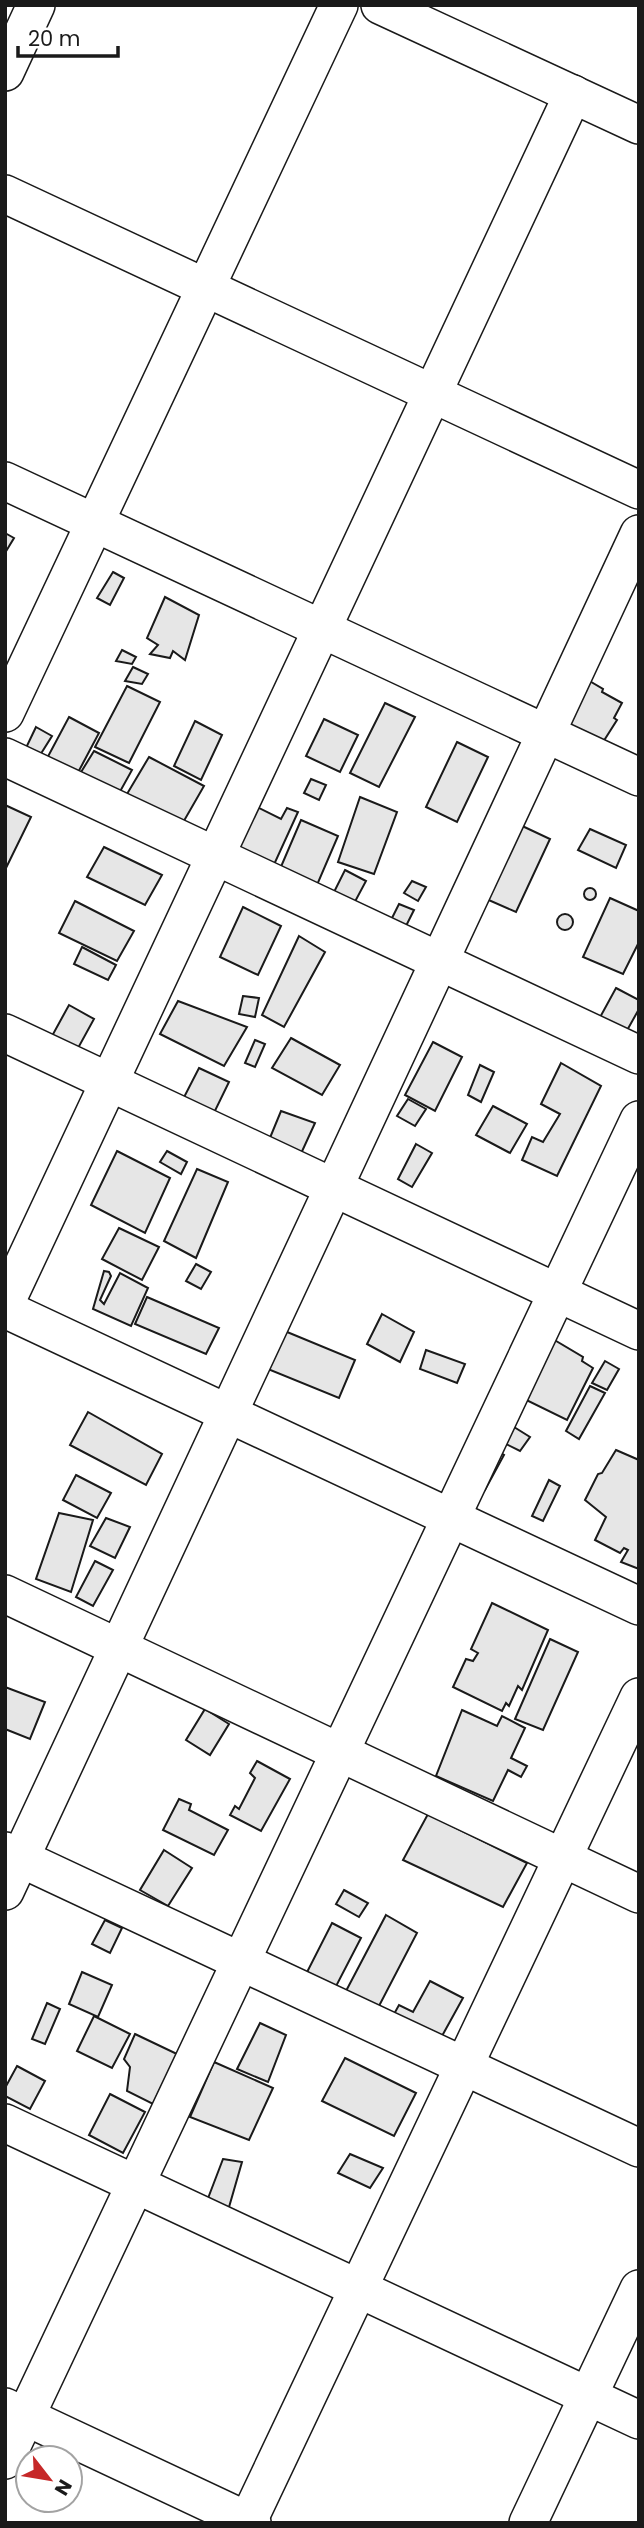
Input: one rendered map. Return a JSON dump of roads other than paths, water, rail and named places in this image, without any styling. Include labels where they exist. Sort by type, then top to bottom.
[{"type":"street","points":[[5,72],[36,5]]},
{"type":"street","points":[[5,713],[339,5]]},
{"type":"street","points":[[380,5],[639,125]]},
{"type":"street","points":[[573,94],[5,1306],[639,1606]]},
{"type":"street","points":[[5,194],[639,490]]},
{"type":"street","points":[[5,481],[639,777]]},
{"type":"street","points":[[5,1891],[13,1854],[119,1648],[639,534]]},
{"type":"street","points":[[5,757],[639,1055]]},
{"type":"street","points":[[5,1033],[639,1331]]},
{"type":"street","points":[[5,2460],[16,2412],[135,2184],[639,1120]]},
{"type":"street","points":[[5,1594],[639,1894]]},
{"type":"street","points":[[16,2412],[249,2522],[639,1697]]},
{"type":"street","points":[[13,1854],[639,2148]]},
{"type":"street","points":[[5,2123],[639,2420]]},
{"type":"street","points":[[528,2523],[639,2289]]}]
